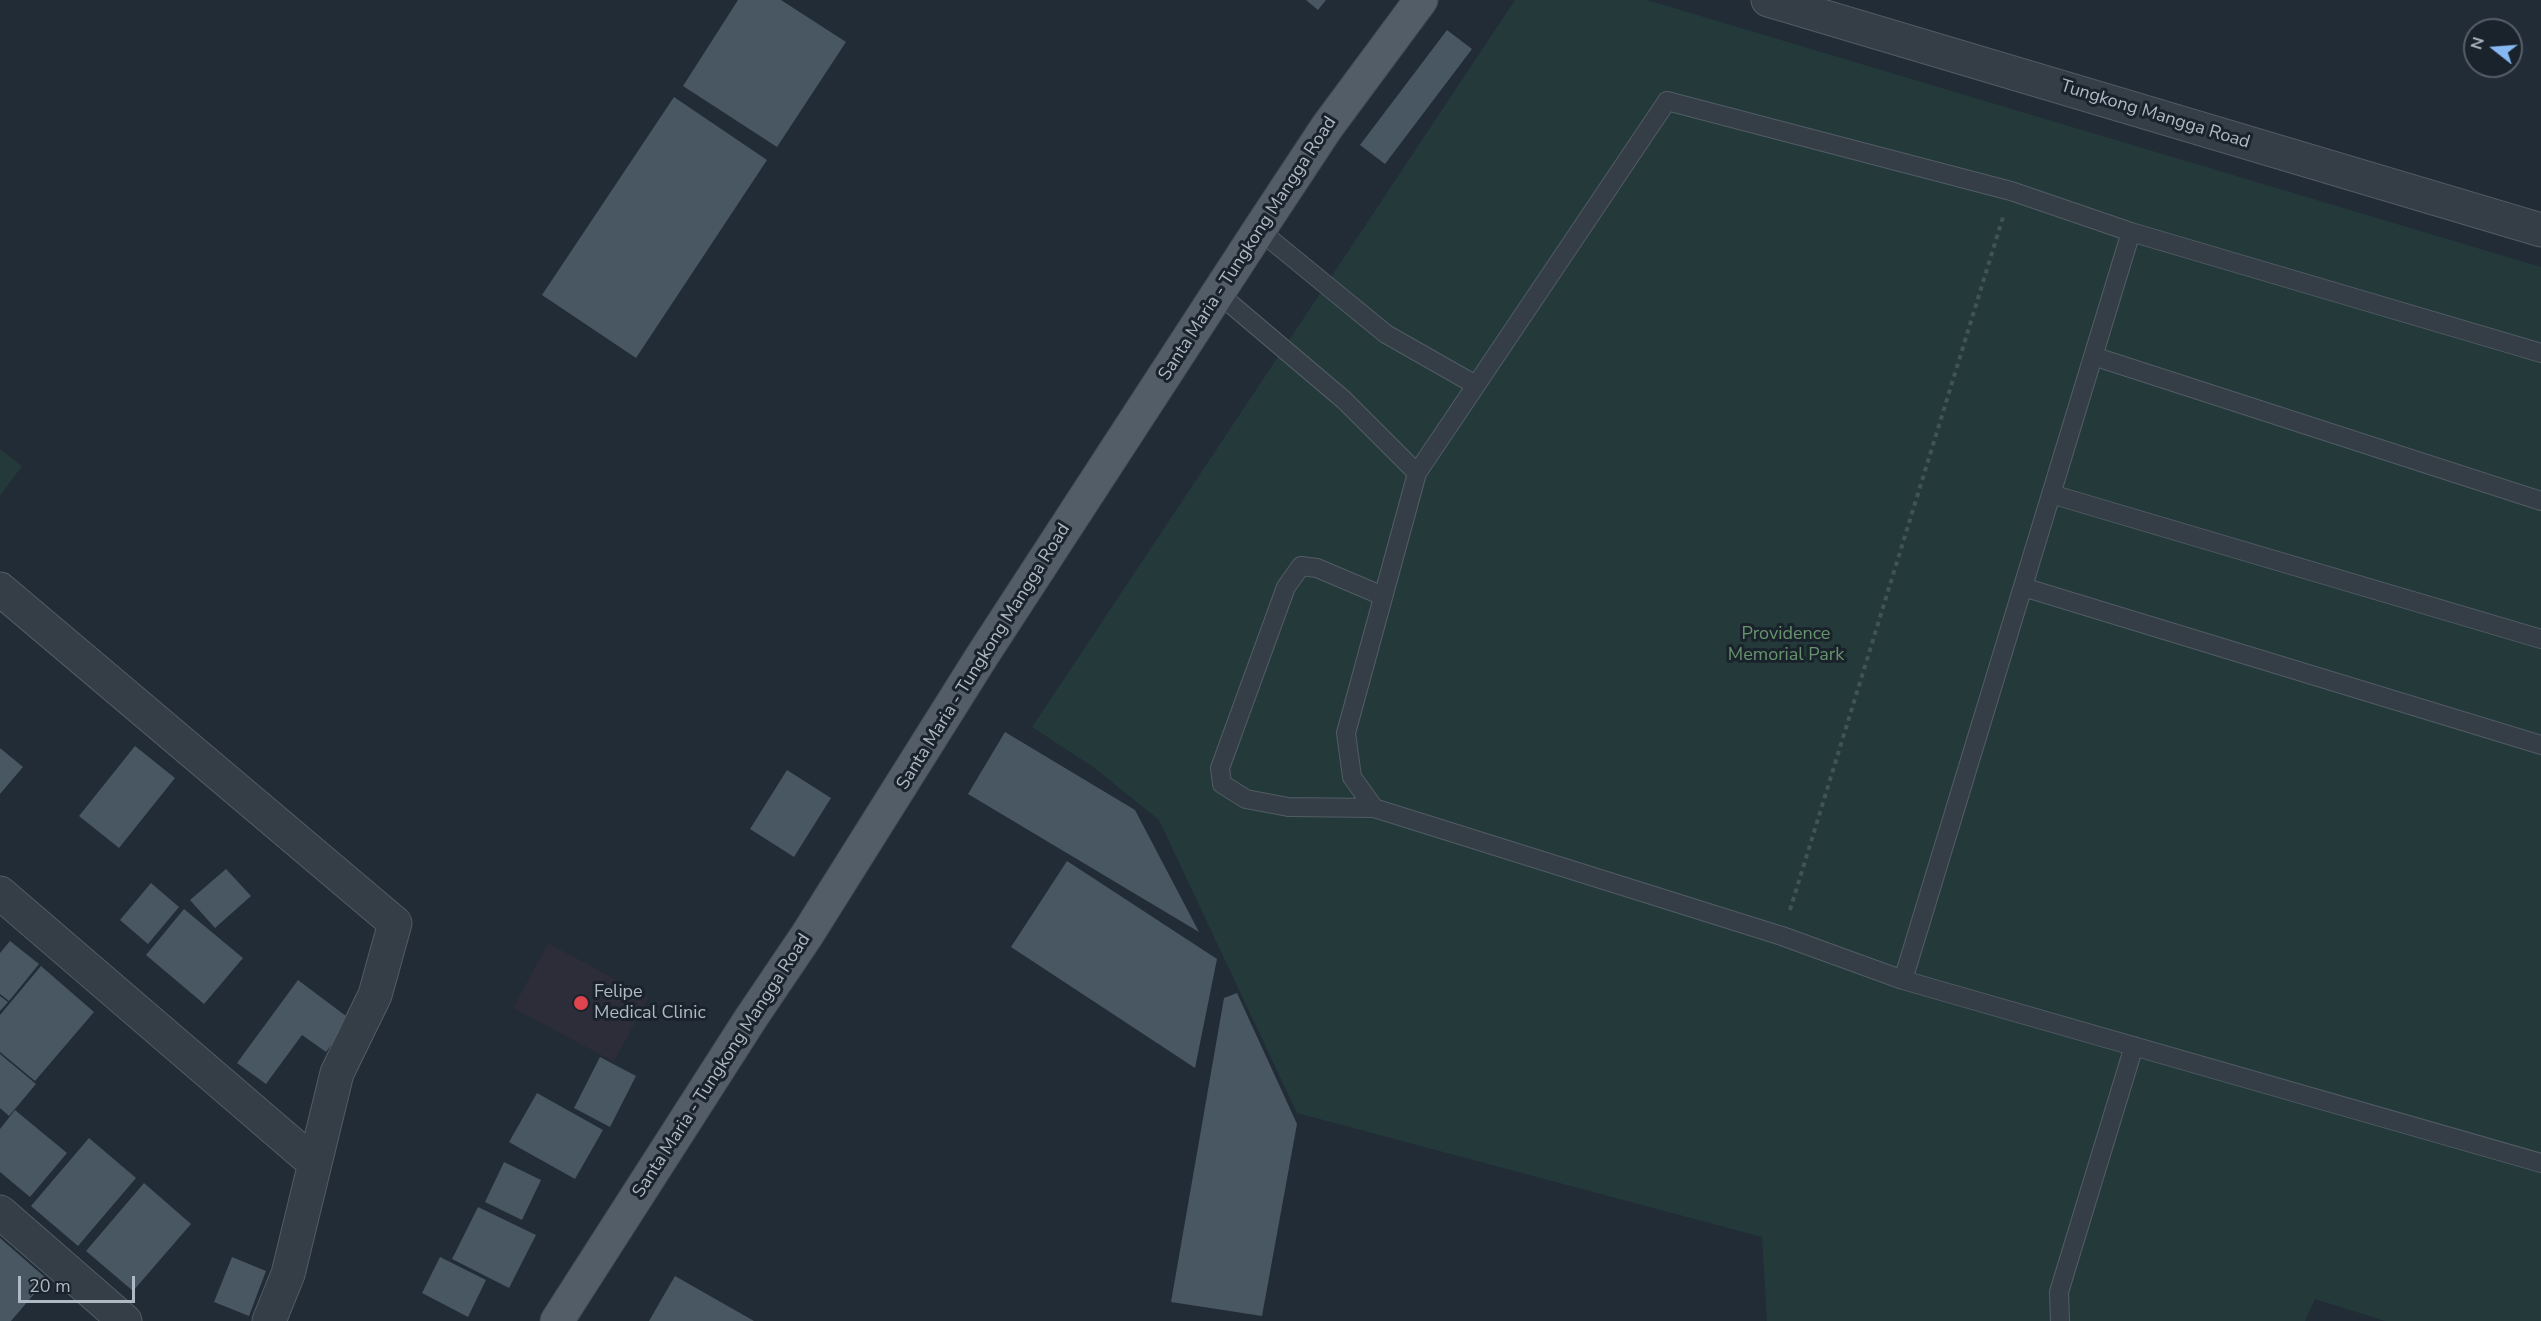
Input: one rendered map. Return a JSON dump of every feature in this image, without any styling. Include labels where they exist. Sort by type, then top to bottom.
[{"type":"main road","name":"Santa Maria - Tungkong Mangga Road","points":[[557,1321],[832,896],[982,656],[1260,230],[1328,128],[1421,0]]},
{"type":"street","name":"Tungkong Mangga Road","points":[[1768,0],[2541,230]]},
{"type":"street","points":[[0,589],[395,923],[375,995],[337,1073],[288,1274],[269,1321]]},
{"type":"street","points":[[0,893],[314,1162]]},
{"type":"street","points":[[0,1212],[125,1321]]},
{"type":"lane","points":[[1374,808],[1352,777],[1346,733],[1417,472],[1474,384],[1667,101],[2012,190],[2131,232],[2541,353]]},
{"type":"lane","points":[[1260,230],[1386,334],[1474,384]]},
{"type":"lane","points":[[1903,980],[2131,232]]},
{"type":"lane","points":[[1219,294],[1344,400],[1417,472]]},
{"type":"lane","points":[[2093,356],[2541,501]]},
{"type":"lane","points":[[2051,494],[2541,639]]},
{"type":"lane","points":[[1383,596],[1317,568],[1301,566],[1286,587],[1220,768],[1222,784],[1246,800],[1287,807],[1374,808],[1782,936],[1903,980],[2541,1163]]},
{"type":"lane","points":[[2023,587],[2541,745]]},
{"type":"lane","points":[[2060,1321],[2059,1292],[2134,1046]]},
{"type":"path","points":[[1782,936],[2012,190]]},
{"type":"shaded area","name":"Felipe Medical Clinic","points":[[548,943],[649,997],[614,1062],[513,1008]]},
{"type":"green space","name":"Providence Memorial Park","points":[[1515,0],[1647,0],[2541,267],[2541,1321],[2385,1321],[2315,1299],[2305,1321],[1767,1321],[1762,1237],[1297,1113],[1159,820],[1093,767],[1032,727]]},
{"type":"green space","points":[[0,449],[22,466],[0,496]]},
{"type":"building","points":[[738,0],[781,0],[846,42],[777,147],[683,86]]},
{"type":"building","points":[[1306,0],[1326,0],[1318,10]]},
{"type":"building","points":[[1447,30],[1472,49],[1385,164],[1360,145]]},
{"type":"building","points":[[674,97],[767,160],[636,358],[542,295]]},
{"type":"building","points":[[1005,732],[1135,810],[1199,932],[968,794]]},
{"type":"building","points":[[135,746],[175,778],[119,848],[79,816]]},
{"type":"building","points":[[0,748],[23,767],[0,794]]},
{"type":"building","points":[[787,770],[831,798],[794,857],[750,829]]},
{"type":"building","points":[[1067,861],[1217,959],[1195,1068],[1011,947]]},
{"type":"building","points":[[226,869],[251,896],[215,928],[190,900]]},
{"type":"building","points":[[151,883],[179,907],[148,944],[120,920]]},
{"type":"building","points":[[184,909],[243,958],[204,1004],[146,955]]},
{"type":"building","points":[[10,941],[39,964],[9,1001],[0,994],[0,953]]},
{"type":"building","points":[[41,966],[94,1012],[35,1081],[0,1052],[0,1015]]},
{"type":"building","points":[[298,980],[350,1019],[326,1052],[302,1035],[266,1084],[237,1063]]},
{"type":"building","points":[[1237,993],[1297,1124],[1262,1316],[1171,1302],[1224,998]]},
{"type":"building","points":[[0,996],[8,1002],[0,1011]]},
{"type":"building","points":[[0,1054],[36,1084],[9,1116],[0,1108]]},
{"type":"building","points":[[600,1057],[636,1076],[610,1127],[574,1108]]},
{"type":"building","points":[[537,1093],[603,1130],[575,1179],[509,1142]]},
{"type":"building","points":[[15,1110],[67,1153],[30,1197],[0,1172],[0,1129]]},
{"type":"building","points":[[89,1138],[136,1178],[78,1246],[31,1206]]},
{"type":"building","points":[[504,1162],[541,1180],[522,1220],[485,1202]]},
{"type":"building","points":[[144,1183],[191,1224],[133,1291],[86,1251]]},
{"type":"building","points":[[478,1207],[536,1235],[509,1288],[452,1259]]},
{"type":"building","points":[[0,1238],[47,1279],[11,1321],[0,1321]]},
{"type":"building","points":[[232,1257],[266,1271],[249,1316],[214,1302]]},
{"type":"building","points":[[440,1257],[486,1280],[468,1317],[422,1293]]},
{"type":"building","points":[[675,1276],[754,1321],[649,1321]]},
{"type":"place","name":"Felipe Medical Clinic","points":[[581,1003]]}]
